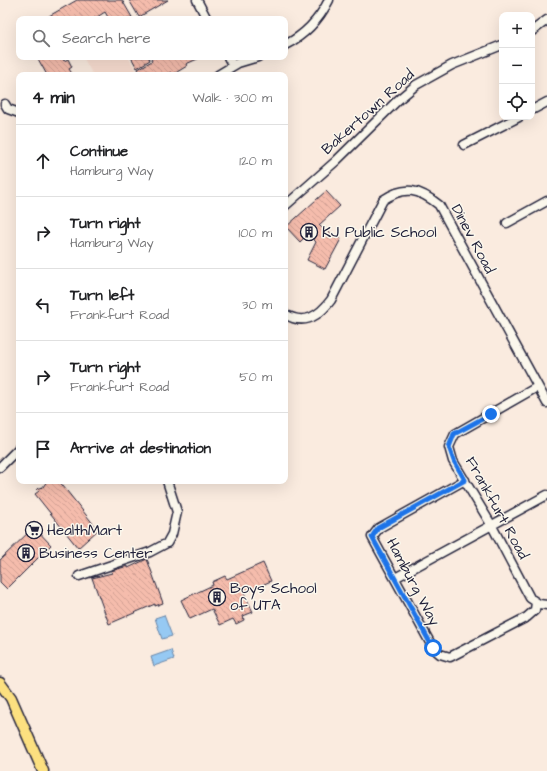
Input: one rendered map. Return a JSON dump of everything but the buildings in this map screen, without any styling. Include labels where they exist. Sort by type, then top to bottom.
[{"type":"main road","points":[[0,683],[11,698],[43,771]]},
{"type":"street","points":[[197,0],[205,16]]},
{"type":"street","points":[[288,44],[297,39],[315,23],[329,0]]},
{"type":"street","points":[[535,29],[547,20]]},
{"type":"street","name":"Bakertown Road","points":[[288,203],[336,161],[392,105],[416,85],[452,65],[499,46]]},
{"type":"street","points":[[230,60],[233,66]]},
{"type":"street","points":[[223,72],[233,66],[250,60]]},
{"type":"street","points":[[535,108],[547,102]]},
{"type":"street","points":[[5,104],[8,109],[16,113]]},
{"type":"street","points":[[464,145],[513,120]]},
{"type":"street","name":"Dinev Road","points":[[288,315],[302,320],[314,317],[323,310],[331,300],[383,200],[395,192],[411,190],[426,195],[439,205],[547,403]]},
{"type":"street","points":[[507,223],[547,201]]},
{"type":"street","name":"Frankfurt Road","points":[[536,602],[530,598],[492,526],[454,461],[449,447],[454,434],[537,387]]},
{"type":"street","points":[[0,467],[16,451]]},
{"type":"street","name":"Hamburg Way","points":[[465,480],[376,531],[372,537],[433,648],[448,657],[527,617],[535,610],[536,602]]},
{"type":"street","points":[[79,576],[161,548],[167,543],[172,534],[177,512],[168,484]]},
{"type":"street","points":[[395,578],[547,495]]},
{"type":"street","points":[[536,602],[547,605]]},
{"type":"shaded area","points":[[85,60],[130,60],[137,72],[91,72]]},
{"type":"water","points":[[164,615],[172,636],[162,639],[155,618]]},
{"type":"water","points":[[171,650],[174,659],[154,666],[151,657]]},
{"type":"place","name":"KJ Public School","points":[[309,232]]},
{"type":"place","name":"HealthMart","points":[[34,530]]},
{"type":"place","name":"Business Center","points":[[26,553]]},
{"type":"place","name":"Boys School of UTA","points":[[217,597]]},
{"type":"route","points":[[433,648],[372,537],[378,528],[465,480],[454,461],[449,447],[454,434],[491,414]]}]
